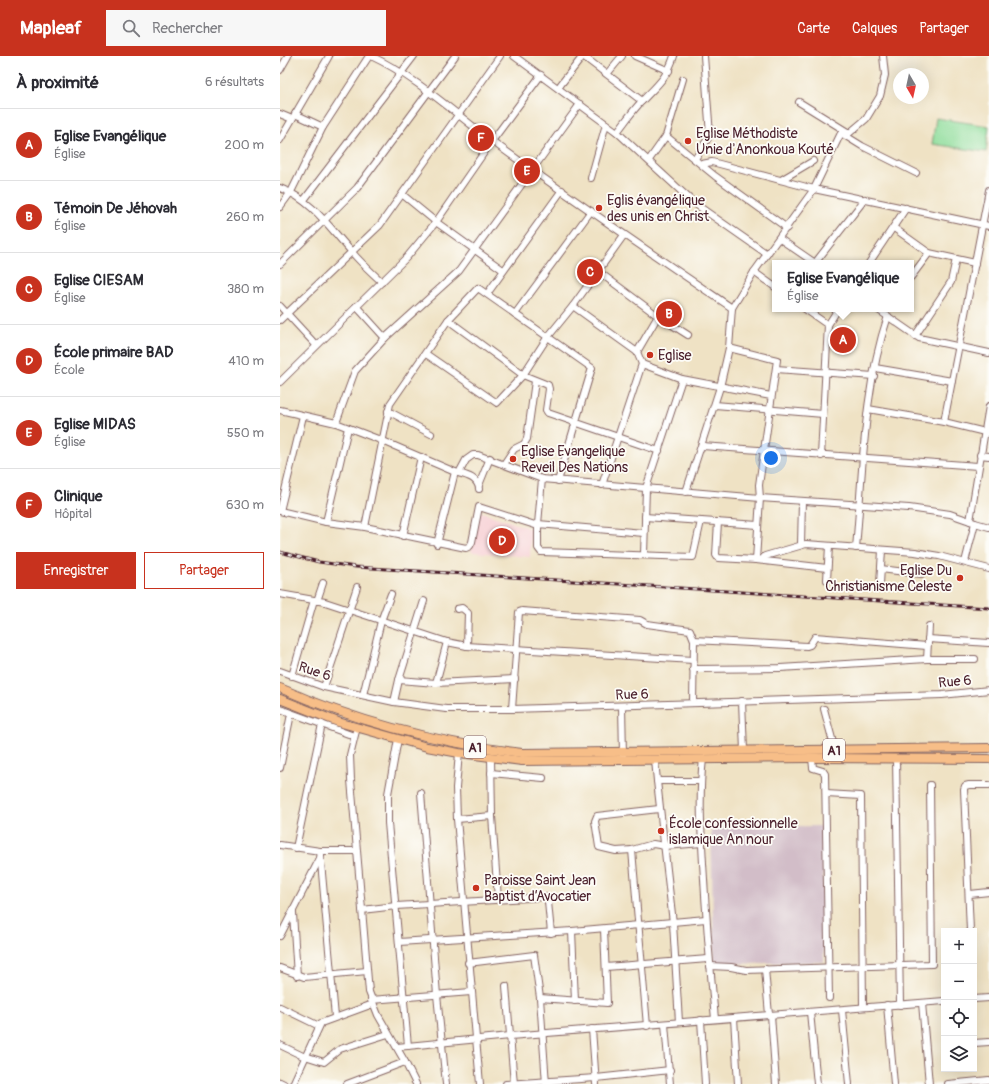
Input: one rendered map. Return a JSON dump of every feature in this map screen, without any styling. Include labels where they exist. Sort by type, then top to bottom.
[{"type":"main road","name":"A1","points":[[280,688],[344,713],[428,737],[460,744],[522,752],[623,756],[655,760],[812,758],[989,759]]},
{"type":"main road","name":"A1","points":[[280,699],[357,727],[398,739],[459,753],[522,761],[744,751],[989,748]]},
{"type":"street","points":[[280,70],[288,56]]},
{"type":"street","points":[[280,140],[329,56]]},
{"type":"street","points":[[280,207],[291,192],[323,127],[370,56],[387,64],[430,93],[492,141],[624,235],[732,308]]},
{"type":"street","points":[[304,200],[414,56]]},
{"type":"street","points":[[280,264],[357,188],[430,93],[455,56]]},
{"type":"street","points":[[280,320],[380,225],[403,195],[458,114],[500,56]]},
{"type":"street","points":[[514,56],[617,132],[694,203],[767,254]]},
{"type":"street","points":[[558,88],[583,56],[642,101]]},
{"type":"street","points":[[607,74],[622,56]]},
{"type":"street","points":[[635,56],[669,72]]},
{"type":"street","points":[[617,132],[642,101],[660,84],[669,72],[674,56]]},
{"type":"street","points":[[695,159],[710,135],[704,56]]},
{"type":"street","points":[[686,492],[720,387],[729,348],[732,308],[754,272],[780,239],[814,189],[841,133],[848,134],[866,119],[880,96],[885,75],[883,56]]},
{"type":"street","points":[[280,382],[407,257],[436,222],[492,141],[541,75]]},
{"type":"street","points":[[649,160],[666,136],[683,79]]},
{"type":"street","points":[[799,102],[848,134],[862,146],[916,173]]},
{"type":"street","points":[[336,423],[352,375],[385,338],[455,275],[476,249],[580,104]]},
{"type":"street","points":[[280,114],[323,127]]},
{"type":"street","points":[[591,178],[606,124]]},
{"type":"street","points":[[666,136],[715,176],[787,228]]},
{"type":"street","points":[[781,180],[813,161]]},
{"type":"street","points":[[702,164],[712,162],[814,189],[865,198],[989,226]]},
{"type":"street","points":[[280,188],[291,192],[304,200],[382,282]]},
{"type":"street","points":[[487,294],[562,190]]},
{"type":"street","points":[[944,422],[989,190]]},
{"type":"street","points":[[403,195],[436,222],[504,270]]},
{"type":"street","points":[[817,260],[865,198]]},
{"type":"street","points":[[871,260],[906,208]]},
{"type":"street","points":[[515,314],[591,211]]},
{"type":"street","points":[[894,228],[929,253],[975,263]]},
{"type":"street","points":[[426,354],[497,403],[523,375],[547,338],[599,272],[624,235]]},
{"type":"street","points":[[780,239],[811,260]]},
{"type":"street","points":[[914,273],[929,253]]},
{"type":"street","points":[[915,336],[951,282],[956,259]]},
{"type":"street","points":[[599,272],[658,316],[688,335]]},
{"type":"street","points":[[754,272],[772,285]]},
{"type":"street","points":[[365,527],[390,404],[426,354],[448,320],[476,289],[481,289],[547,338],[592,368],[558,481]]},
{"type":"street","points":[[280,306],[316,345]]},
{"type":"street","points":[[356,306],[385,338]]},
{"type":"street","points":[[572,306],[637,352],[642,364],[602,485]]},
{"type":"street","points":[[809,312],[828,325]]},
{"type":"street","points":[[821,456],[828,325],[836,312]]},
{"type":"street","points":[[856,548],[868,408],[886,313],[915,336],[959,348],[989,353]]},
{"type":"street","points":[[637,352],[658,316]]},
{"type":"street","points":[[448,320],[523,375],[549,387],[546,412],[617,438],[659,450]]},
{"type":"street","points":[[729,348],[776,358],[776,369],[768,410],[759,485],[758,560]]},
{"type":"street","points":[[642,364],[682,379],[771,396]]},
{"type":"street","points":[[875,368],[952,381]]},
{"type":"street","points":[[776,369],[825,371],[874,376]]},
{"type":"street","points":[[644,555],[646,488],[682,379]]},
{"type":"street","points":[[504,464],[514,449],[524,444],[526,439],[535,381]]},
{"type":"street","points":[[715,406],[823,414]]},
{"type":"street","points":[[965,562],[972,522],[978,466],[986,432],[989,406]]},
{"type":"street","points":[[868,408],[944,422],[986,432]]},
{"type":"street","points":[[280,410],[336,423],[383,441],[473,478],[479,487],[490,458]]},
{"type":"street","points":[[388,411],[431,434]]},
{"type":"street","points":[[303,416],[280,511],[326,522],[365,527],[438,544],[466,548],[470,546],[478,508],[481,506],[538,525],[644,533]]},
{"type":"street","points":[[326,522],[348,428]]},
{"type":"street","points":[[702,446],[821,456],[978,466]]},
{"type":"street","points":[[438,544],[457,472],[466,460],[473,455],[490,458],[542,479],[760,498],[860,504],[933,512],[989,527]]},
{"type":"street","points":[[980,455],[989,456]]},
{"type":"street","points":[[403,536],[421,457]]},
{"type":"street","points":[[542,479],[538,525],[538,548],[541,552],[694,557],[702,521]]},
{"type":"street","points":[[801,544],[802,501]]},
{"type":"street","points":[[646,517],[758,525]]},
{"type":"street","points":[[718,522],[716,555],[718,558],[758,560],[827,568]]},
{"type":"street","points":[[758,560],[765,556],[801,544],[922,553],[965,562],[989,569]]},
{"type":"street","points":[[827,580],[829,546]]},
{"type":"street","points":[[880,584],[882,550]]},
{"type":"street","points":[[881,570],[921,574]]},
{"type":"street","points":[[292,676],[316,600],[323,583]]},
{"type":"street","points":[[324,687],[357,587]]},
{"type":"street","points":[[280,594],[316,600],[447,642],[467,646],[693,660]]},
{"type":"street","points":[[363,695],[381,621],[391,594]]},
{"type":"street","points":[[394,702],[399,680],[424,601]]},
{"type":"street","points":[[457,609],[462,608],[468,613],[467,646]]},
{"type":"street","points":[[512,709],[517,650],[518,612],[522,611],[640,620],[647,624],[690,630],[694,640],[693,703]]},
{"type":"street","points":[[927,659],[929,626]]},
{"type":"street","points":[[694,640],[807,646],[810,645],[815,637],[989,643]]},
{"type":"street","points":[[436,683],[447,642]]},
{"type":"street","points":[[693,669],[787,668],[927,659],[975,658]]},
{"type":"street","name":"Rue 6","points":[[280,671],[324,687],[394,702],[446,709],[622,706],[942,695],[989,690]]},
{"type":"street","points":[[399,680],[436,683],[515,679]]},
{"type":"street","points":[[742,701],[744,751]]},
{"type":"street","points":[[622,706],[623,756]]},
{"type":"street","points":[[280,709],[354,736]]},
{"type":"street","points":[[824,709],[835,750]]},
{"type":"street","points":[[280,768],[291,714]]},
{"type":"street","points":[[296,848],[322,724]]},
{"type":"street","points":[[357,727],[350,755],[350,769],[367,971],[372,1002],[416,1084]]},
{"type":"street","points":[[398,739],[388,794],[388,823],[400,942],[408,1046]]},
{"type":"street","points":[[459,753],[456,788],[457,819],[468,963],[480,1084]]},
{"type":"street","points":[[491,758],[492,816],[498,899]]},
{"type":"street","points":[[812,758],[813,768],[825,772],[829,998]]},
{"type":"street","points":[[896,758],[898,965],[900,1005]]},
{"type":"street","points":[[703,759],[700,781],[702,843],[708,958],[715,1019]]},
{"type":"street","points":[[655,760],[659,809],[665,846],[673,923],[679,1022]]},
{"type":"street","points":[[491,773],[543,778]]},
{"type":"street","points":[[657,781],[700,781]]},
{"type":"street","points":[[970,928],[970,894],[964,789],[965,786],[969,784],[989,785]]},
{"type":"street","points":[[710,966],[746,970],[930,965],[933,962],[930,785]]},
{"type":"street","points":[[421,793],[437,995],[446,1084]]},
{"type":"street","points":[[826,794],[861,796],[863,1007]]},
{"type":"street","points":[[659,809],[597,816],[595,818],[600,846],[616,851],[632,850],[653,844],[665,846],[702,843]]},
{"type":"street","points":[[457,819],[492,816]]},
{"type":"street","points":[[280,845],[320,854],[356,850]]},
{"type":"street","points":[[632,850],[647,1026]]},
{"type":"street","points":[[280,936],[320,854]]},
{"type":"street","points":[[320,854],[336,1017]]},
{"type":"street","points":[[970,894],[989,892]]},
{"type":"street","points":[[362,910],[396,906],[545,897],[548,902],[551,933]]},
{"type":"street","points":[[292,912],[297,976]]},
{"type":"street","points":[[400,942],[551,933],[706,919]]},
{"type":"street","points":[[540,998],[607,1003],[604,929]]},
{"type":"street","points":[[572,931],[575,1001]]},
{"type":"street","points":[[468,963],[534,955],[540,998],[546,1083]]},
{"type":"street","points":[[606,967],[708,958]]},
{"type":"street","points":[[280,968],[297,976],[313,977],[367,971]]},
{"type":"street","points":[[766,969],[776,1084]]},
{"type":"street","points":[[506,986],[514,1084]]},
{"type":"street","points":[[294,1084],[305,1056],[322,1022],[372,1002],[403,996],[471,992]]},
{"type":"street","points":[[977,999],[989,998]]},
{"type":"street","points":[[397,1047],[592,1029],[647,1026],[701,1020],[941,1001]]},
{"type":"street","points":[[922,1003],[929,1084]]},
{"type":"street","points":[[887,1005],[894,1084]]},
{"type":"street","points":[[280,1007],[319,1026]]},
{"type":"street","points":[[842,1010],[849,1084]]},
{"type":"street","points":[[810,1012],[817,1084]]},
{"type":"street","points":[[734,1018],[738,1084]]},
{"type":"street","points":[[701,1020],[705,1084]]},
{"type":"street","points":[[665,1024],[670,1084]]},
{"type":"street","points":[[592,1029],[596,1081]]},
{"type":"street","points":[[280,1045],[305,1056],[324,1062],[340,1049],[388,1034]]},
{"type":"street","points":[[977,1043],[989,1042]]},
{"type":"street","points":[[347,1084],[405,1062]]},
{"type":"street","points":[[506,1084],[596,1081],[670,1070]]},
{"type":"street","points":[[948,1084],[989,1080]]},
{"type":"street","points":[[280,1082],[284,1084]]},
{"type":"shaded area","points":[[479,511],[531,529],[530,557],[471,552]]},
{"type":"shaded area","points":[[823,826],[824,962],[714,964],[711,827]]},
{"type":"green space","points":[[936,118],[989,126],[986,152],[932,144]]},
{"type":"railway","points":[[280,552],[319,562],[356,567],[989,608]]},
{"type":"place","name":"Clinique","points":[[481,138]]},
{"type":"place","name":"Eglise Méthodiste Unie d'Anonkoua Kouté","points":[[688,141]]},
{"type":"place","name":"Eglise MIDAS","points":[[527,171]]},
{"type":"place","name":"Eglis évangélique des unis en Christ","points":[[599,208]]},
{"type":"place","name":"Eglise CIESAM","points":[[590,272]]},
{"type":"place","name":"Témoin De Jéhovah","points":[[669,314]]},
{"type":"place","name":"Eglise Evangélique","points":[[843,340]]},
{"type":"place","name":"Eglise","points":[[650,355]]},
{"type":"place","name":"Eglise Evangelique Reveil Des Nations","points":[[513,459]]},
{"type":"place","name":"École primaire BAD","points":[[502,541]]},
{"type":"place","name":"Eglise Du Christianisme Celeste","points":[[960,578]]},
{"type":"place","name":"École confessionnelle islamique An nour","points":[[661,831]]},
{"type":"place","name":"Paroisse Saint Jean Baptist d’Avocatier","points":[[476,888]]}]
